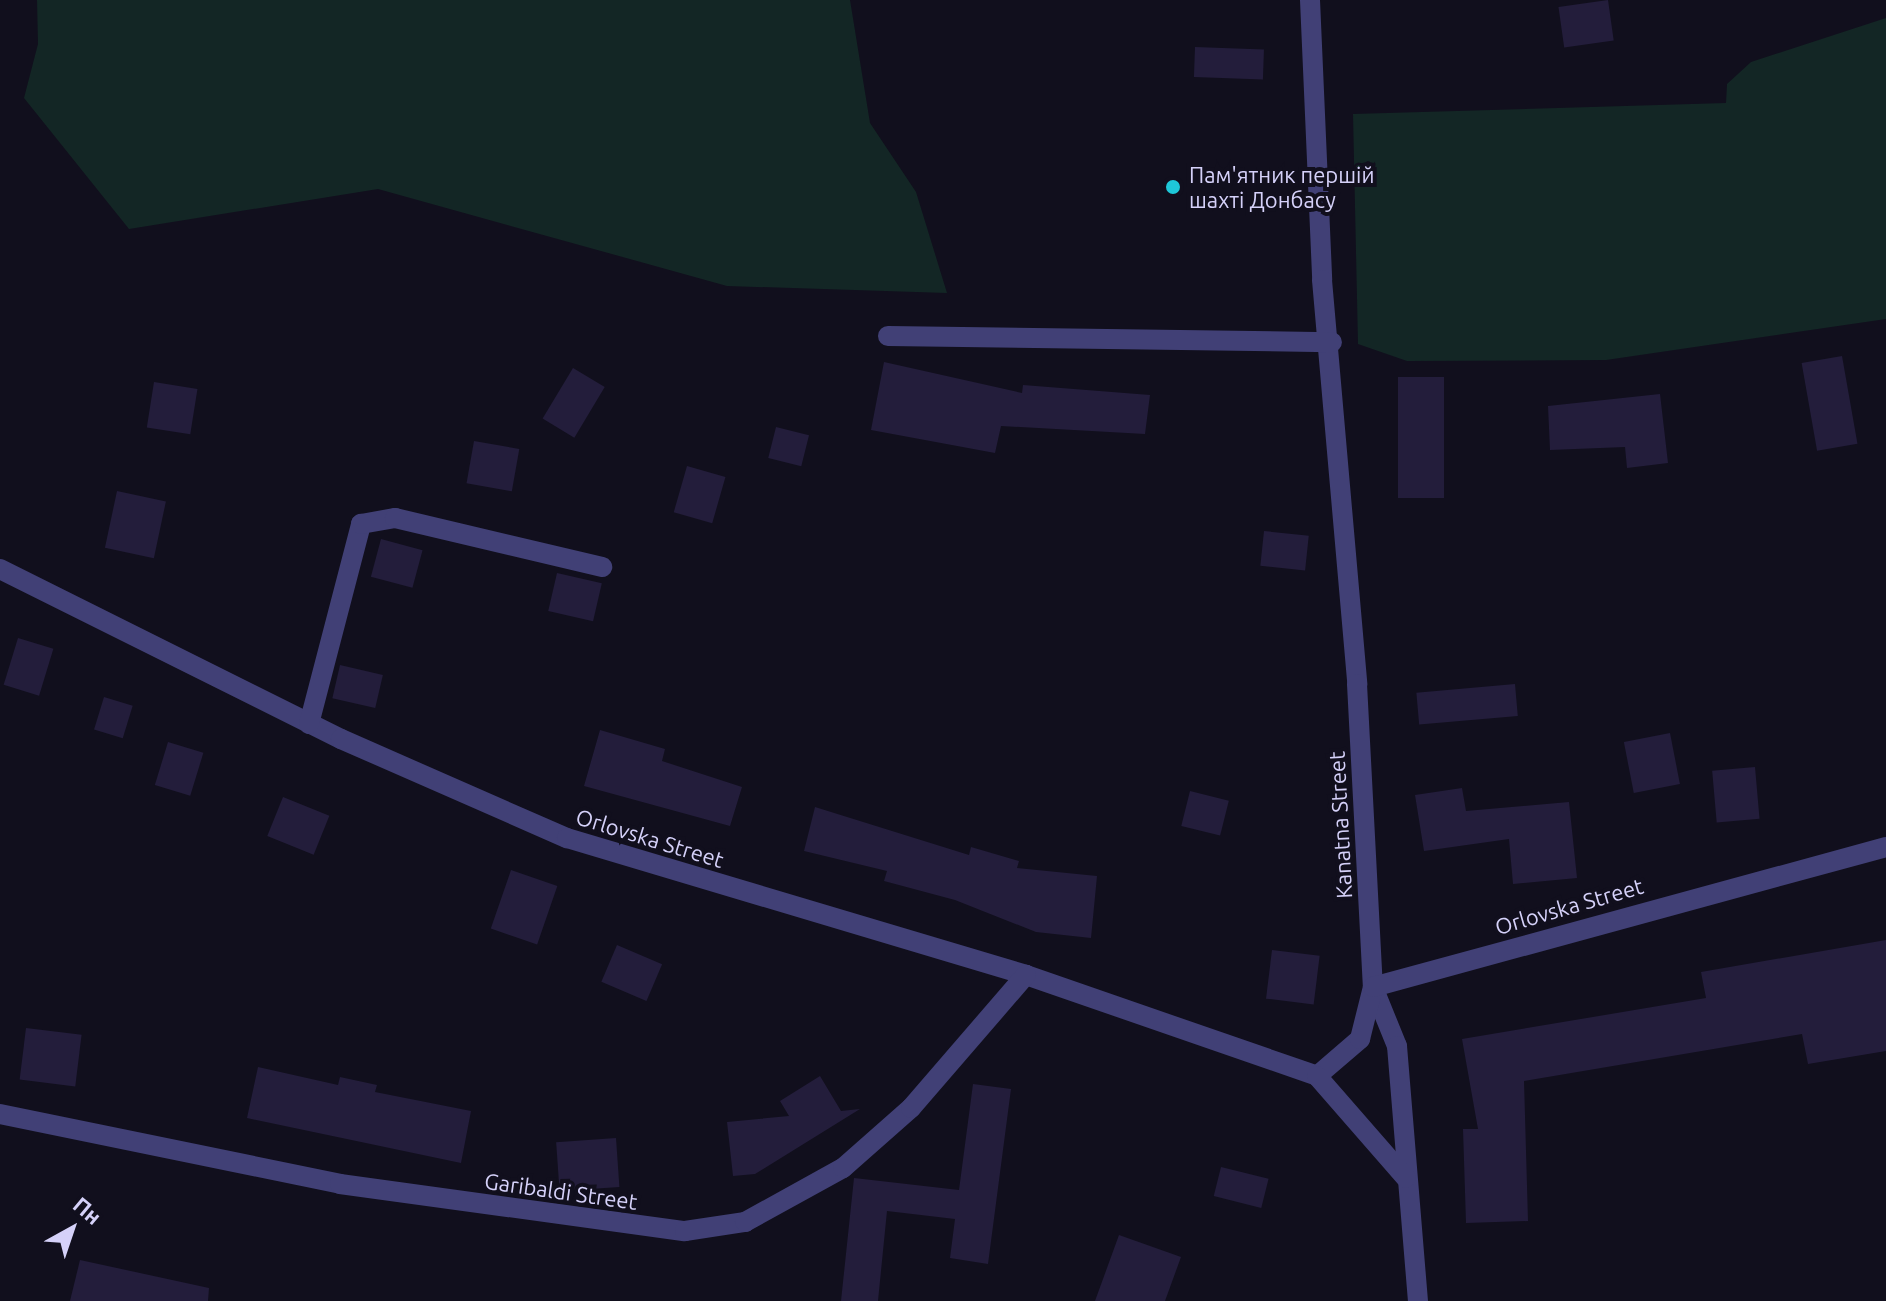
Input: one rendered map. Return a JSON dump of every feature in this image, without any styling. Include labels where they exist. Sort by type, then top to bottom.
[{"type":"street","name":"Kanatna Street","points":[[1310,0],[1322,280],[1332,342],[1373,987],[1397,1046],[1418,1301]]},
{"type":"street","points":[[888,336],[1332,342]]},
{"type":"street","points":[[309,724],[361,524],[395,518],[602,567]]},
{"type":"street","name":"Orlovska Street","points":[[0,569],[309,724],[567,838],[1026,975],[1317,1076],[1406,1178]]},
{"type":"street","name":"Orlovska Street","points":[[1373,987],[1886,847]]},
{"type":"street","name":"Garibaldi Street","points":[[0,1114],[340,1184],[700,1229],[745,1222],[843,1168],[911,1108],[1026,975]]},
{"type":"street","points":[[1317,1076],[1360,1039],[1373,987]]},
{"type":"green space","points":[[37,0],[850,0],[870,123],[916,192],[947,293],[727,286],[378,189],[129,229],[24,98],[38,44]]},
{"type":"green space","points":[[1886,18],[1886,319],[1606,360],[1407,361],[1358,344],[1353,114],[1726,103],[1727,84],[1751,62]]},
{"type":"building","points":[[1608,0],[1614,41],[1564,48],[1558,7]]},
{"type":"building","points":[[1195,47],[1264,49],[1263,79],[1194,77]]},
{"type":"building","points":[[1842,356],[1857,444],[1817,451],[1802,363]]},
{"type":"building","points":[[884,362],[1022,393],[1023,385],[1150,395],[1145,434],[1001,426],[995,453],[871,430]]},
{"type":"building","points":[[573,368],[605,387],[574,438],[543,419]]},
{"type":"building","points":[[1398,377],[1444,377],[1444,498],[1398,498]]},
{"type":"building","points":[[154,382],[197,389],[190,434],[147,427]]},
{"type":"building","points":[[1660,394],[1668,463],[1627,468],[1625,447],[1550,450],[1548,406]]},
{"type":"building","points":[[776,427],[809,435],[801,466],[768,458]]},
{"type":"building","points":[[474,441],[519,449],[512,491],[467,483]]},
{"type":"building","points":[[687,466],[725,477],[712,523],[674,512]]},
{"type":"building","points":[[117,491],[166,501],[154,558],[105,548]]},
{"type":"building","points":[[1264,531],[1309,536],[1305,571],[1260,566]]},
{"type":"building","points":[[381,539],[423,550],[412,588],[371,577]]},
{"type":"building","points":[[557,573],[602,583],[593,621],[548,611]]},
{"type":"building","points":[[18,638],[53,649],[39,696],[4,685]]},
{"type":"building","points":[[340,665],[383,675],[375,708],[332,698]]},
{"type":"building","points":[[1515,684],[1518,716],[1419,725],[1416,693]]},
{"type":"building","points":[[104,697],[133,706],[123,738],[94,730]]},
{"type":"building","points":[[600,730],[665,749],[662,761],[742,787],[730,826],[584,786]]},
{"type":"building","points":[[1670,733],[1680,784],[1634,793],[1624,742]]},
{"type":"building","points":[[168,742],[203,753],[190,796],[155,785]]},
{"type":"building","points":[[1755,767],[1760,819],[1717,823],[1712,771]]},
{"type":"building","points":[[1462,788],[1466,811],[1569,802],[1577,878],[1513,884],[1509,839],[1424,851],[1415,795]]},
{"type":"building","points":[[1190,791],[1229,801],[1220,836],[1181,826]]},
{"type":"building","points":[[283,797],[329,816],[314,855],[267,836]]},
{"type":"building","points":[[815,807],[969,855],[971,847],[1019,861],[1017,868],[1097,876],[1091,938],[1036,932],[955,900],[884,881],[887,871],[804,851]]},
{"type":"building","points":[[511,870],[557,886],[537,945],[491,929]]},
{"type":"building","points":[[1886,940],[1886,1051],[1808,1064],[1802,1034],[1524,1081],[1528,1221],[1466,1223],[1463,1129],[1478,1129],[1462,1039],[1706,998],[1701,972]]},
{"type":"building","points":[[617,945],[662,964],[646,1001],[601,982]]},
{"type":"building","points":[[1272,950],[1320,956],[1314,1004],[1266,999]]},
{"type":"building","points":[[26,1028],[82,1035],[75,1086],[20,1080]]},
{"type":"building","points":[[258,1067],[338,1085],[340,1077],[377,1085],[375,1092],[471,1111],[461,1163],[247,1118]]},
{"type":"building","points":[[820,1076],[841,1111],[860,1109],[755,1174],[733,1176],[727,1122],[789,1116],[780,1101]]},
{"type":"building","points":[[973,1084],[1011,1089],[988,1264],[950,1258],[955,1219],[887,1211],[878,1301],[841,1301],[854,1178],[959,1190]]},
{"type":"building","points":[[616,1138],[619,1187],[560,1191],[556,1142]]},
{"type":"building","points":[[1221,1167],[1269,1179],[1261,1208],[1214,1196]]},
{"type":"building","points":[[1119,1235],[1181,1257],[1165,1301],[1095,1301]]},
{"type":"building","points":[[80,1260],[209,1288],[208,1301],[70,1301]]},
{"type":"place","name":"Пам'ятник першій шахті Донбасу","points":[[1173,187]]}]
